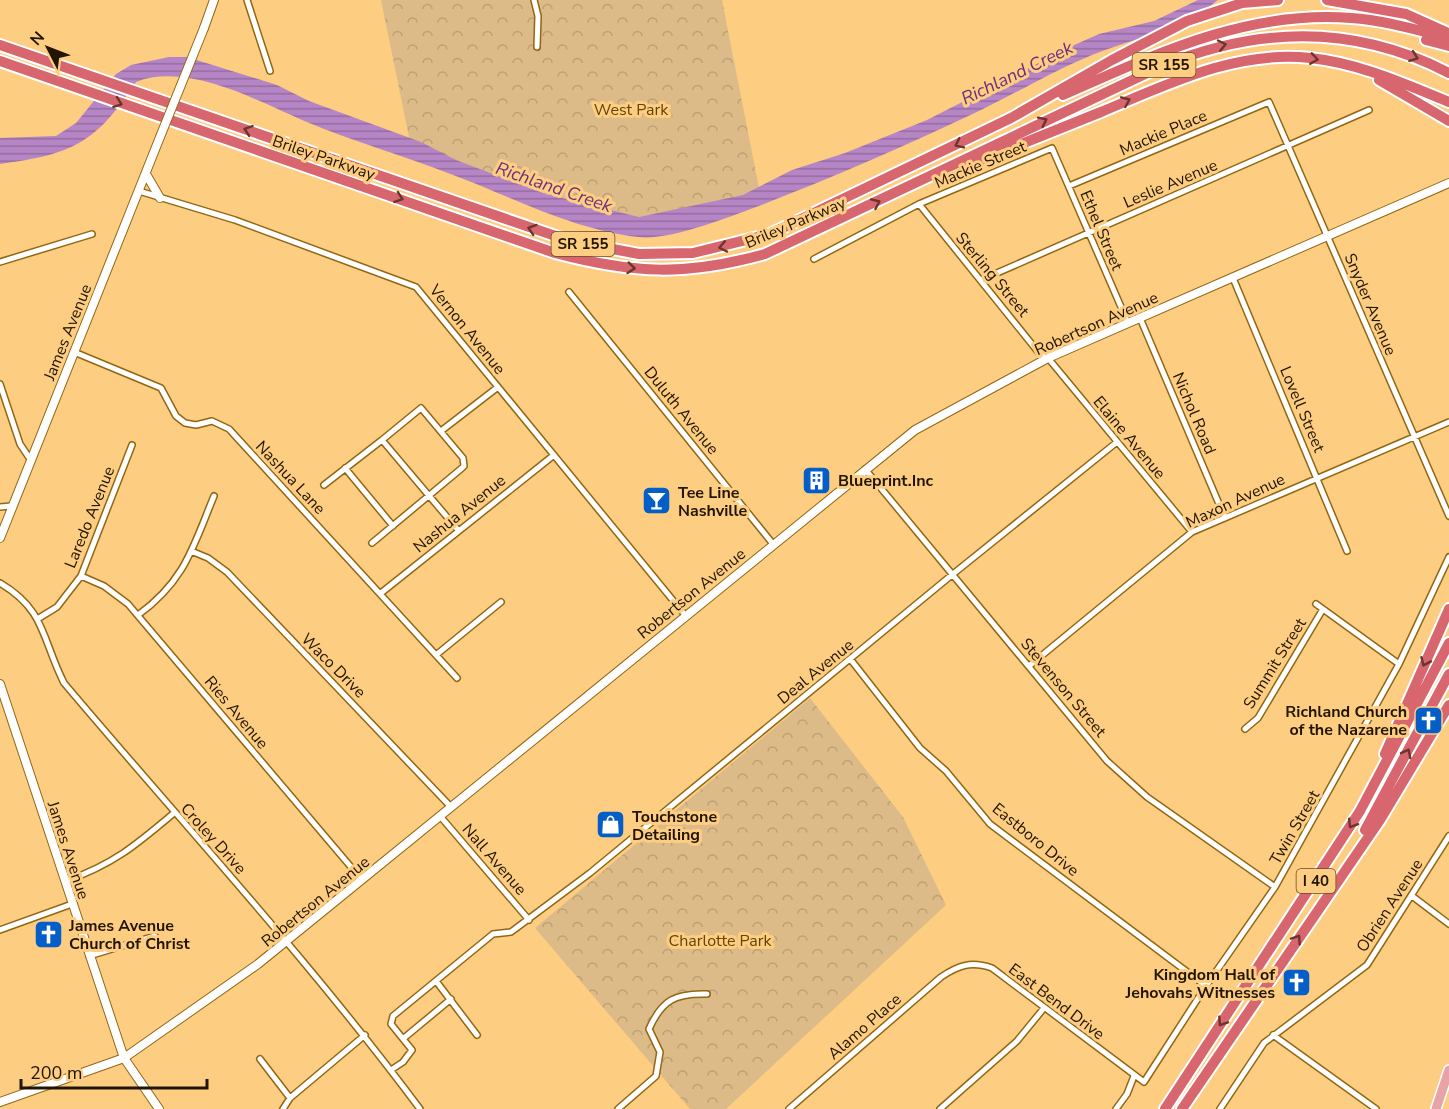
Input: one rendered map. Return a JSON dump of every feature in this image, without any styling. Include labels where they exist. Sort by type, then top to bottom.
[{"type":"highway","name":"Briley Parkway","points":[[0,45],[570,241],[610,250],[649,254],[693,253],[770,234],[1011,118],[1112,60],[1187,21],[1242,3],[1278,0]]},
{"type":"highway","points":[[1327,0],[1406,14],[1449,34]]},
{"type":"highway","points":[[1315,17],[1372,25],[1449,46]]},
{"type":"highway","points":[[1011,118],[1192,39],[1236,27],[1284,18],[1352,18],[1402,26],[1449,39]]},
{"type":"highway","name":"Briley Parkway","points":[[0,61],[555,253],[598,264],[668,272],[703,268],[765,254],[897,194],[1153,70],[1221,45],[1265,38],[1322,35],[1377,44],[1425,61],[1449,74]]},
{"type":"highway","points":[[897,194],[1212,68],[1250,59],[1280,56],[1311,58],[1350,66],[1387,77],[1449,102]]},
{"type":"highway","points":[[1350,66],[1385,83],[1449,121]]},
{"type":"highway","points":[[1367,798],[1449,609]]},
{"type":"highway","name":"I 40","points":[[1165,1109],[1306,897],[1367,798],[1449,643]]},
{"type":"highway","name":"I 40","points":[[1182,1109],[1326,895],[1374,815],[1449,674]]},
{"type":"highway","points":[[1326,895],[1380,820],[1449,705]]},
{"type":"main road","points":[[1436,1109],[1449,1070]]},
{"type":"street","name":"James Avenue","points":[[0,538],[140,191],[214,0]]},
{"type":"street","points":[[247,0],[270,71]]},
{"type":"street","points":[[534,0],[538,16],[537,47]]},
{"type":"street","name":"Snyder Avenue","points":[[1269,102],[1449,516]]},
{"type":"street","name":"Mackie Place","points":[[1069,186],[1269,102]]},
{"type":"street","name":"Leslie Avenue","points":[[981,280],[1370,110]]},
{"type":"street","name":"Ethel Street","points":[[1052,148],[1128,323]]},
{"type":"street","name":"Mackie Street","points":[[814,259],[919,204],[1052,148]]},
{"type":"street","points":[[146,174],[160,198]]},
{"type":"street","name":"Robertson Avenue","points":[[2,1101],[124,1058],[287,941],[915,430],[1048,358],[1328,238],[1449,183]]},
{"type":"street","name":"Vernon Avenue","points":[[140,191],[235,220],[416,287],[685,615]]},
{"type":"street","name":"Sterling Street","points":[[919,204],[1039,353],[1048,358]]},
{"type":"street","points":[[0,262],[92,234]]},
{"type":"street","name":"Lovell Street","points":[[1233,278],[1347,551]]},
{"type":"street","name":"Duluth Avenue","points":[[569,292],[773,544]]},
{"type":"street","name":"Nichol Road","points":[[1140,318],[1225,518]]},
{"type":"street","name":"Nashua Lane","points":[[74,352],[161,388],[176,416],[185,423],[196,425],[213,421],[229,429],[381,592],[457,678]]},
{"type":"street","name":"Elaine Avenue","points":[[1048,358],[1192,532]]},
{"type":"street","points":[[0,384],[20,444],[30,459]]},
{"type":"street","points":[[441,431],[498,387]]},
{"type":"street","points":[[324,485],[421,408],[464,458],[464,466],[372,543]]},
{"type":"street","name":"Maxon Avenue","points":[[1029,666],[1192,532],[1449,422]]},
{"type":"street","points":[[382,440],[458,530]]},
{"type":"street","name":"Deal Avenue","points":[[404,1038],[390,1020],[436,981],[493,934],[511,932],[530,920],[1117,442]]},
{"type":"street","name":"Laredo Avenue","points":[[39,618],[57,607],[74,588],[81,576],[132,445]]},
{"type":"street","name":"Nashua Avenue","points":[[381,592],[554,454]]},
{"type":"street","points":[[345,468],[393,526]]},
{"type":"street","name":"Stevenson Street","points":[[865,469],[1107,761],[1147,797],[1275,887]]},
{"type":"street","points":[[138,615],[160,598],[182,570],[214,496]]},
{"type":"street","points":[[0,507],[11,506]]},
{"type":"street","name":"Waco Drive","points":[[191,550],[208,558],[227,572],[451,807]]},
{"type":"street","name":"Twin Street","points":[[1134,1076],[1144,1082],[1206,986],[1275,887],[1400,664],[1449,558]]},
{"type":"street","name":"Ries Avenue","points":[[81,576],[118,595],[138,615],[362,880]]},
{"type":"street","name":"Croley Drive","points":[[0,583],[20,596],[39,618],[53,661],[64,683],[287,941],[365,1035],[420,1109]]},
{"type":"street","points":[[436,655],[501,602]]},
{"type":"street","points":[[1316,604],[1400,664]]},
{"type":"street","name":"Summit Street","points":[[1245,729],[1258,718],[1323,609]]},
{"type":"street","name":"Eastboro Drive","points":[[851,660],[915,743],[946,771],[990,824],[1206,986]]},
{"type":"street","name":"James Avenue","points":[[0,684],[124,1058],[159,1109]]},
{"type":"street","points":[[66,881],[100,869],[132,848],[174,813]]},
{"type":"street","name":"Nall Avenue","points":[[440,816],[530,920]]},
{"type":"street","name":"Obrien Avenue","points":[[1220,1109],[1264,1043],[1367,964],[1449,836]]},
{"type":"street","points":[[1412,896],[1449,924]]},
{"type":"street","points":[[0,930],[72,904]]},
{"type":"street","points":[[89,956],[155,936]]},
{"type":"street","name":"East Bend Drive","points":[[959,965],[977,963],[992,968],[1134,1076]]},
{"type":"street","name":"Alamo Place","points":[[789,1109],[941,977],[959,965]]},
{"type":"street","points":[[436,981],[477,1035]]},
{"type":"street","points":[[618,1109],[656,1076],[660,1052],[649,1029],[658,1009],[683,993],[707,994]]},
{"type":"street","points":[[391,1070],[403,1062],[412,1050],[404,1038],[451,999]]},
{"type":"street","points":[[940,1109],[1017,1041],[1044,1008]]},
{"type":"street","points":[[283,1109],[290,1098],[365,1035]]},
{"type":"street","points":[[1274,1035],[1376,1109]]},
{"type":"street","points":[[260,1059],[290,1098]]},
{"type":"street","points":[[1116,1109],[1127,1094],[1134,1076]]},
{"type":"green space","name":"West Park","points":[[381,0],[722,0],[760,193],[633,221],[552,203],[410,142]]},
{"type":"green space","name":"Charlotte Park","points":[[810,698],[903,817],[946,905],[726,1109],[690,1109],[535,928]]},
{"type":"shaded area","points":[[1198,0],[1218,0],[1203,11],[1171,27],[1085,58],[981,110],[841,173],[730,217],[665,236],[638,237],[570,221],[441,170],[322,128],[243,94],[199,80],[177,77],[156,77],[136,82],[108,120],[80,143],[46,156],[0,164],[0,138],[56,136],[76,123],[116,74],[131,65],[169,57],[187,57],[277,85],[309,101],[421,142],[456,160],[546,194],[639,217],[743,195],[792,170],[845,153],[927,120],[1099,34],[1154,21]]},
{"type":"place","name":"Blueprint.Inc","points":[[817,480]]},
{"type":"place","name":"Tee Line Nashville","points":[[657,501]]},
{"type":"place","name":"Richland Church of the Nazarene","points":[[1428,720]]},
{"type":"place","name":"Touchstone Detailing","points":[[611,825]]},
{"type":"place","name":"James Avenue Church of Christ","points":[[48,934]]},
{"type":"place","name":"Kingdom Hall of Jehovahs Witnesses","points":[[1296,983]]},
{"type":"water label","name":"Richland Creek","points":[[1017,73]]},
{"type":"water label","name":"Richland Creek","points":[[554,187]]}]
